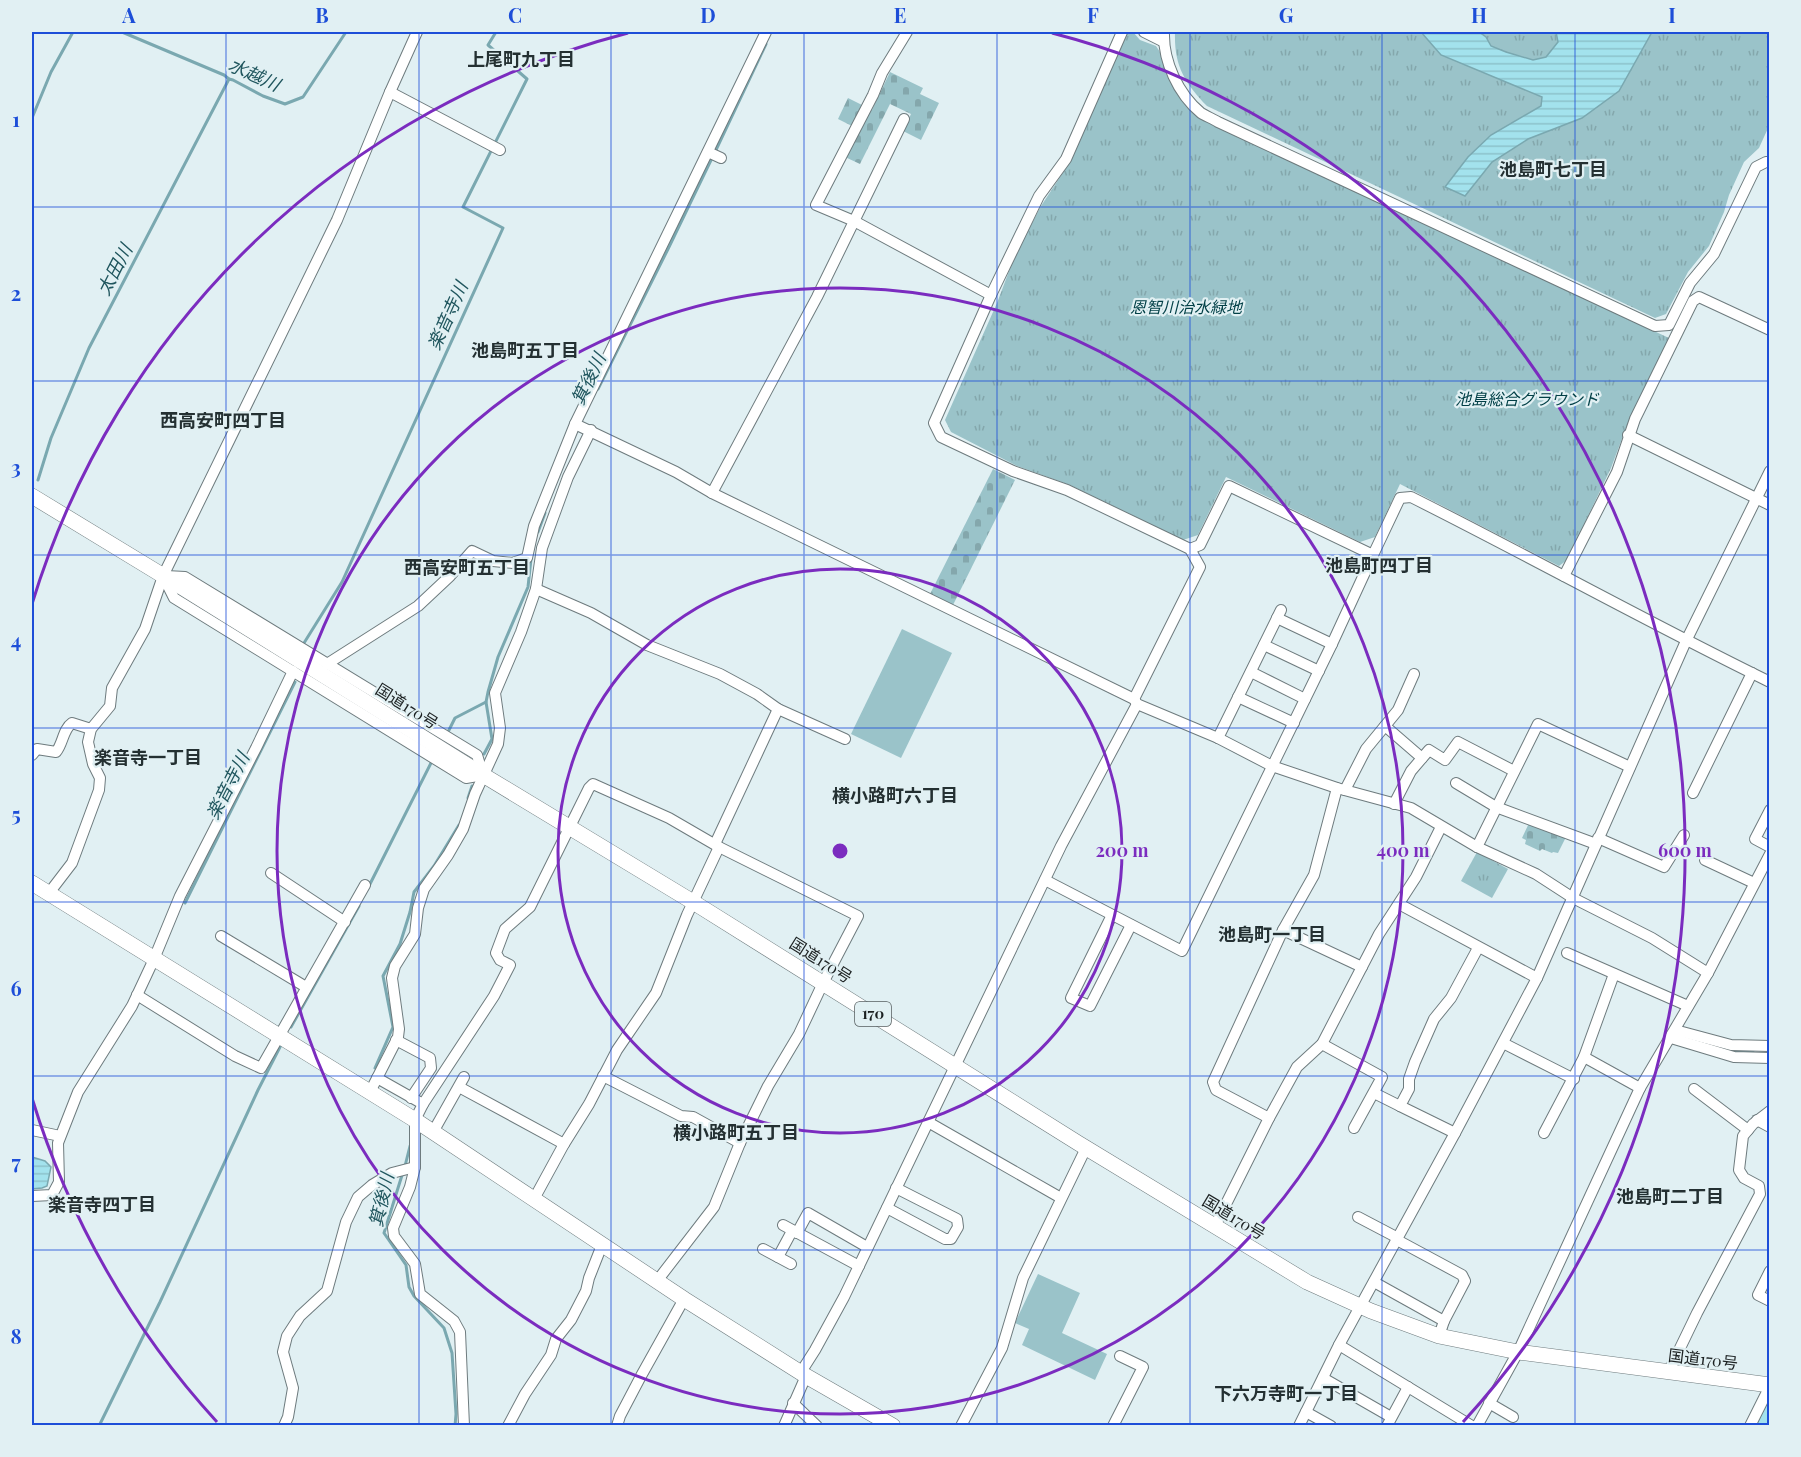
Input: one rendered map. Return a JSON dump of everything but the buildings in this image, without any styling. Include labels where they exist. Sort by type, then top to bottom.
[{"type":"highway","name":"国道170号","points":[[32,496],[483,776],[570,826],[693,902],[1086,1148],[1307,1282],[1394,1321],[1441,1328],[1518,1352],[1770,1386]]},
{"type":"highway","points":[[32,883],[278,1035],[374,1085],[415,1120],[684,1299],[803,1373],[893,1425]]},
{"type":"street","points":[[49,893],[72,863],[99,790],[100,778],[93,764],[88,742],[92,729],[110,706],[112,688],[145,630],[163,576],[337,220],[417,32]]},
{"type":"street","points":[[327,664],[418,606],[450,576],[472,551],[493,561],[513,563],[527,558],[534,526],[575,424],[766,32]]},
{"type":"street","points":[[907,32],[882,73],[816,205],[854,221],[992,295]]},
{"type":"street","points":[[783,1425],[803,1373],[887,1208],[1061,846],[1136,702],[1200,567],[1190,549],[1067,490],[1013,471],[941,437],[934,423],[1038,196],[1066,159],[1122,32]]},
{"type":"street","points":[[1144,32],[1164,37],[1167,57],[1174,76],[1186,97],[1201,112],[1218,122],[1655,326],[1669,325]]},
{"type":"street","points":[[390,92],[500,150]]},
{"type":"street","points":[[712,493],[817,297],[904,119]]},
{"type":"street","points":[[708,152],[721,158]]},
{"type":"street","points":[[1675,339],[1669,325],[1690,283],[1714,254],[1756,167],[1770,162]]},
{"type":"street","points":[[1564,576],[1617,472],[1628,435],[1693,301],[1700,297],[1770,330]]},
{"type":"street","points":[[575,424],[676,472],[712,493],[1136,702],[1218,738],[1272,766],[1341,789],[1411,808],[1477,847],[1536,874],[1573,898],[1652,938],[1707,973]]},
{"type":"street","points":[[423,1104],[374,1085],[399,1029],[392,978],[395,966],[415,934],[418,908],[424,889],[463,829],[498,744],[500,728],[495,693],[521,632],[536,589],[542,548],[568,477],[591,430]]},
{"type":"street","points":[[1628,435],[1770,505]]},
{"type":"street","points":[[1299,1425],[1339,1345],[1537,978],[1686,641],[1770,471]]},
{"type":"street","points":[[1190,549],[1200,545],[1229,486],[1372,555]]},
{"type":"street","points":[[1045,880],[1182,951],[1332,645],[1400,498],[1411,497],[1686,641],[1770,682]]},
{"type":"street","points":[[163,576],[186,577],[477,756],[483,776]]},
{"type":"street","points":[[163,576],[174,598],[466,778],[483,776]]},
{"type":"street","points":[[536,589],[591,612],[647,645],[720,674],[757,694],[778,709],[845,739]]},
{"type":"street","points":[[1218,738],[1279,614],[1332,645]]},
{"type":"street","points":[[1264,645],[1319,671]]},
{"type":"street","points":[[32,1196],[52,1195],[59,1182],[58,1143],[78,1092],[107,1048],[137,995],[180,896],[293,671]]},
{"type":"street","points":[[1251,672],[1305,699]]},
{"type":"street","points":[[1693,793],[1752,673]]},
{"type":"street","points":[[1269,1118],[1216,1090],[1213,1082],[1283,930],[1314,875],[1341,789],[1372,740],[1398,710],[1414,674]]},
{"type":"street","points":[[1238,697],[1294,723]]},
{"type":"street","points":[[534,1199],[617,1050],[656,993],[717,845],[778,709]]},
{"type":"street","points":[[32,755],[37,749],[56,752],[61,746],[68,726],[72,723],[92,729]]},
{"type":"street","points":[[1477,847],[1538,724],[1630,767]]},
{"type":"street","points":[[1385,726],[1422,758]]},
{"type":"street","points":[[1394,804],[1405,782],[1429,750],[1445,760],[1458,742],[1514,771]]},
{"type":"street","points":[[1456,783],[1496,807],[1597,841],[1664,867],[1684,835]]},
{"type":"street","points":[[464,1425],[460,1332],[454,1322],[420,1294],[415,1264],[394,1236],[393,1228],[410,1187],[415,1167],[415,1120],[423,1104],[494,996],[510,965],[500,960],[496,953],[505,929],[530,908],[593,784],[669,818],[717,845],[858,916],[799,1034],[768,1086],[740,1143],[714,1207],[657,1281]]},
{"type":"street","points":[[1770,810],[1755,839],[1770,847]]},
{"type":"street","points":[[1215,1226],[1297,1067],[1322,1044],[1379,934],[1416,877],[1441,827]]},
{"type":"street","points":[[1477,1425],[1518,1352],[1640,1088],[1707,973],[1770,854]]},
{"type":"street","points":[[1704,860],[1754,883]]},
{"type":"street","points":[[271,873],[345,922]]},
{"type":"street","points":[[137,995],[235,1056],[261,1068],[365,885]]},
{"type":"street","points":[[1399,903],[1478,948],[1537,978]]},
{"type":"street","points":[[1112,915],[1071,998],[1090,1006],[1131,925]]},
{"type":"street","points":[[1283,930],[1362,967]]},
{"type":"street","points":[[221,936],[306,987]]},
{"type":"street","points":[[1400,1106],[1409,1089],[1409,1079],[1415,1062],[1434,1019],[1451,998],[1478,948]]},
{"type":"street","points":[[1567,953],[1688,1006]]},
{"type":"street","points":[[1544,1132],[1584,1057],[1614,974]]},
{"type":"street","points":[[1673,1034],[1731,1045],[1770,1046]]},
{"type":"street","points":[[1673,1034],[1734,1057],[1770,1058]]},
{"type":"street","points":[[396,1040],[430,1058],[431,1068],[411,1098]]},
{"type":"street","points":[[1503,1043],[1574,1079]]},
{"type":"street","points":[[1322,1044],[1382,1077],[1354,1128]]},
{"type":"street","points":[[1584,1057],[1640,1088]]},
{"type":"street","points":[[603,1076],[681,1116],[693,1117],[740,1143]]},
{"type":"street","points":[[433,1132],[464,1077]]},
{"type":"street","points":[[459,1088],[564,1144]]},
{"type":"street","points":[[1694,1089],[1748,1130]]},
{"type":"street","points":[[1374,1093],[1455,1133]]},
{"type":"street","points":[[1668,1373],[1764,1187],[1744,1178],[1739,1170],[1743,1136],[1757,1120],[1770,1110]]},
{"type":"street","points":[[1757,1120],[1770,1127]]},
{"type":"street","points":[[928,1122],[1061,1198]]},
{"type":"street","points":[[32,1130],[60,1136]]},
{"type":"street","points":[[961,1425],[1002,1348],[1023,1278],[1086,1148]]},
{"type":"street","points":[[284,1425],[288,1417],[293,1388],[283,1353],[287,1336],[300,1316],[327,1291],[346,1222],[358,1197],[392,1173],[415,1167]]},
{"type":"street","points":[[887,1208],[945,1239],[951,1239],[958,1227],[957,1219],[896,1188]]},
{"type":"street","points":[[778,1257],[791,1230],[808,1213],[867,1247]]},
{"type":"street","points":[[1358,1217],[1462,1275],[1465,1281],[1441,1328],[1374,1282]]},
{"type":"street","points":[[791,1230],[858,1266]]},
{"type":"street","points":[[507,1425],[551,1355],[556,1338],[571,1320],[586,1291],[602,1245]]},
{"type":"street","points":[[763,1249],[791,1264]]},
{"type":"street","points":[[1770,1271],[1758,1295],[1770,1301]]},
{"type":"street","points":[[617,1425],[641,1376],[684,1299]]},
{"type":"street","points":[[1339,1345],[1472,1425]]},
{"type":"street","points":[[1113,1425],[1143,1367],[1120,1356]]},
{"type":"street","points":[[1323,1378],[1389,1421],[1408,1386]]},
{"type":"street","points":[[1750,1425],[1770,1386]]},
{"type":"street","points":[[793,1403],[817,1425]]},
{"type":"street","points":[[1489,1403],[1512,1417]]},
{"type":"street","points":[[1306,1412],[1331,1425]]},
{"type":"green space","name":"恩智川治水緑地","points":[[1133,32],[1140,40],[1156,46],[1167,76],[1183,100],[1197,115],[1214,126],[1669,338],[1567,560],[1559,566],[1400,484],[1375,537],[1360,542],[1226,477],[1198,535],[1183,540],[1070,485],[1017,466],[951,432],[945,420],[997,303],[1014,258],[1041,206],[1066,168],[1126,33]]},
{"type":"green space","points":[[1175,32],[1769,32],[1769,126],[1759,148],[1744,162],[1709,246],[1688,272],[1666,314],[1655,318],[1207,106],[1192,89],[1182,72],[1176,54]]},
{"type":"green space","points":[[890,72],[923,88],[920,94],[939,103],[921,140],[903,131],[911,114],[890,104],[860,164],[845,157],[858,129],[838,119],[848,98],[872,110]]},
{"type":"green space","points":[[993,469],[1015,480],[952,607],[929,596]]},
{"type":"green space","points":[[902,629],[952,653],[901,758],[851,734]]},
{"type":"green space","points":[[1530,821],[1567,835],[1558,853],[1542,849],[1540,851],[1525,844],[1526,840],[1522,838]]},
{"type":"green space","points":[[1477,852],[1508,869],[1492,898],[1461,881]]},
{"type":"green space","points":[[1038,1274],[1080,1293],[1062,1333],[1107,1354],[1095,1380],[1022,1345],[1029,1329],[1015,1323]]},
{"type":"shaded area","points":[[1421,32],[1479,32],[1486,37],[1491,46],[1533,60],[1546,57],[1558,42],[1556,32],[1652,32],[1619,91],[1582,118],[1528,139],[1492,162],[1465,196],[1445,187],[1468,157],[1491,135],[1541,106],[1542,97],[1441,55]]},
{"type":"shaded area","points":[[32,1157],[45,1161],[51,1167],[47,1186],[32,1189]]},
{"type":"waterway","name":"水越川","points":[[32,118],[51,72],[73,32]]},
{"type":"waterway","name":"水越川","points":[[122,32],[224,75],[263,96],[285,104],[303,97],[346,32]]},
{"type":"waterway","name":"楽音寺川","points":[[304,643],[342,582],[503,228],[463,207],[527,79],[488,45],[496,32]]},
{"type":"waterway","name":"箕後川","points":[[715,152],[766,44]]},
{"type":"waterway","name":"太田川","points":[[38,480],[51,438],[89,348],[229,79]]},
{"type":"waterway","name":"箕後川","points":[[598,389],[712,158]]},
{"type":"waterway","name":"箕後川","points":[[538,532],[545,513]]},
{"type":"waterway","name":"箕後川","points":[[484,754],[492,739],[486,702],[488,692],[498,657],[528,587],[531,559]]},
{"type":"waterway","name":"楽音寺川","points":[[185,903],[295,682]]},
{"type":"waterway","points":[[448,732],[455,718],[486,702]]},
{"type":"waterway","points":[[369,886],[432,761]]},
{"type":"waterway","name":"箕後川","points":[[468,798],[472,786]]},
{"type":"waterway","name":"箕後川","points":[[375,1068],[393,1027],[383,976],[400,944],[414,892],[434,866],[459,825]]},
{"type":"waterway","points":[[291,1027],[359,906]]},
{"type":"waterway","points":[[99,1426],[281,1045]]},
{"type":"waterway","points":[[1732,1051],[1753,1052]]},
{"type":"waterway","name":"箕後川","points":[[405,1166],[410,1146]]},
{"type":"waterway","name":"箕後川","points":[[403,1172],[384,1233],[406,1265],[409,1287],[414,1296],[444,1328],[452,1353],[455,1426]]},
{"type":"waterway","points":[[1759,1426],[1770,1407]]},
{"type":"district","name":"上尾町九丁目","points":[[521,60]]},
{"type":"district","name":"池島町七丁目","points":[[1553,170]]},
{"type":"district","name":"池島町五丁目","points":[[525,351]]},
{"type":"district","name":"西高安町四丁目","points":[[223,421]]},
{"type":"district","name":"池島町四丁目","points":[[1379,566]]},
{"type":"district","name":"西高安町五丁目","points":[[467,568]]},
{"type":"district","name":"楽音寺一丁目","points":[[148,758]]},
{"type":"district","name":"横小路町六丁目","points":[[895,796]]},
{"type":"district","name":"池島町一丁目","points":[[1272,935]]},
{"type":"district","name":"横小路町五丁目","points":[[736,1133]]},
{"type":"district","name":"池島町二丁目","points":[[1670,1197]]},
{"type":"district","name":"楽音寺四丁目","points":[[102,1205]]},
{"type":"district","name":"下六万寺町一丁目","points":[[1286,1394]]},
{"type":"park label","name":"池島総合グラウンド","points":[[1527,399]]}]
